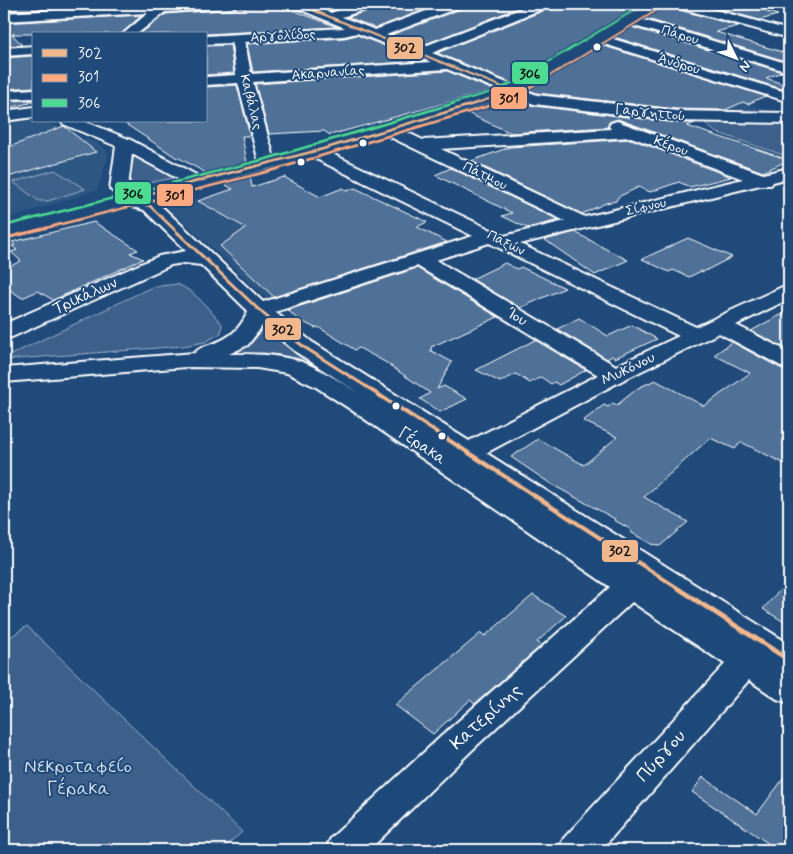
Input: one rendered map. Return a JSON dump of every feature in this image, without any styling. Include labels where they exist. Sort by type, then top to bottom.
[{"type":"street","points":[[4,17],[164,6],[232,4]]},
{"type":"street","name":"Γαργηττού","points":[[302,4],[359,29],[534,99],[677,116],[789,118]]},
{"type":"street","points":[[330,17],[369,4]]},
{"type":"street","points":[[374,35],[456,4]]},
{"type":"street","points":[[420,53],[543,4]]},
{"type":"street","points":[[4,232],[134,201],[268,165],[488,100],[512,91],[656,4]]},
{"type":"street","points":[[680,4],[789,34]]},
{"type":"street","points":[[132,32],[164,6]]},
{"type":"street","name":"Πάρου","points":[[629,20],[789,68]]},
{"type":"street","name":"Αργολίδος","points":[[208,40],[344,32],[359,29]]},
{"type":"street","name":"Καβάλας","points":[[238,38],[244,78],[268,165]]},
{"type":"street","name":"Άνδρου","points":[[598,38],[789,98]]},
{"type":"street","points":[[4,52],[32,50]]},
{"type":"street","name":"Ακαρνανίας","points":[[208,81],[450,66]]},
{"type":"street","points":[[4,95],[32,93]]},
{"type":"street","name":"Κέρου","points":[[582,106],[594,118],[765,181]]},
{"type":"street","points":[[4,116],[32,112]]},
{"type":"street","points":[[71,122],[125,144],[198,183]]},
{"type":"street","name":"Πάτμου","points":[[388,130],[581,222]]},
{"type":"street","name":"Γαργηττού","points":[[421,146],[633,132]]},
{"type":"street","points":[[125,144],[119,188],[134,201]]},
{"type":"street","name":"Παξών","points":[[314,152],[697,336]]},
{"type":"street","name":"Σίφνου","points":[[259,310],[419,259],[497,239],[765,181],[789,173]]},
{"type":"street","points":[[134,201],[132,211],[171,252],[166,260]]},
{"type":"street","name":"Γέρακα","points":[[134,201],[150,206],[259,310],[304,347],[789,660]]},
{"type":"street","name":"Τρικάλων","points":[[4,332],[166,260],[184,257],[206,260]]},
{"type":"street","name":"Ίου","points":[[419,259],[615,375]]},
{"type":"street","name":"Μυκόνου","points":[[468,452],[615,375],[789,291]]},
{"type":"street","points":[[186,360],[235,344],[247,335],[253,327],[259,310]]},
{"type":"street","points":[[719,326],[789,361]]},
{"type":"street","name":"Γέρακα","points":[[4,374],[186,360],[234,360],[293,367],[324,382],[789,690]]},
{"type":"street","name":"Κατερίνης","points":[[344,850],[459,740],[630,586]]},
{"type":"street","name":"Πύργου","points":[[577,850],[746,662]]},
{"type":"shaded area","points":[[666,77],[774,112],[717,113],[640,87]]},
{"type":"shaded area","points":[[10,120],[45,122],[99,144],[109,154],[97,190],[4,220],[4,122]]},
{"type":"shaded area","points":[[190,196],[255,235],[338,280],[270,301],[164,204]]},
{"type":"green space","points":[[789,121],[789,157],[715,132],[704,122]]},
{"type":"green space","points":[[134,154],[173,178],[128,187]]},
{"type":"green space","points":[[55,170],[85,189],[48,201],[39,201],[13,182]]},
{"type":"green space","points":[[177,284],[190,291],[207,307],[222,324],[221,333],[205,342],[183,346],[4,360],[4,358],[152,287]]},
{"type":"green space","points":[[264,324],[402,421],[301,359],[266,353],[232,354],[252,342]]},
{"type":"green space","name":"Νεκροταφείο Γέρακα","points":[[27,626],[242,832],[221,850],[4,850],[4,641]]},
{"type":"building","points":[[4,4],[130,4],[4,11]]},
{"type":"building","points":[[352,4],[331,11],[315,5]]},
{"type":"building","points":[[377,4],[440,4],[375,28],[348,17],[374,9]]},
{"type":"building","points":[[464,4],[528,4],[420,46],[391,35],[461,9]]},
{"type":"building","points":[[551,4],[585,4],[598,7],[605,4],[645,4],[512,83],[437,53],[548,9]]},
{"type":"building","points":[[664,4],[672,4],[676,9],[738,26],[716,32],[789,54],[789,62],[644,18]]},
{"type":"building","points":[[699,4],[783,4],[783,7],[767,12],[778,15],[760,20]]},
{"type":"building","points":[[279,5],[337,27],[208,34],[208,32],[143,32],[166,14]]},
{"type":"building","points":[[142,15],[123,32],[32,32],[32,34],[12,34],[22,45],[4,46],[4,23]]},
{"type":"building","points":[[631,27],[782,72],[766,78],[788,86],[782,89],[614,37]]},
{"type":"building","points":[[357,35],[423,61],[253,72],[247,44],[344,38]]},
{"type":"building","points":[[230,45],[234,73],[208,75],[208,46]]},
{"type":"building","points":[[601,45],[765,96],[748,104],[743,102],[725,110],[677,109],[537,93],[528,90]]},
{"type":"building","points":[[32,56],[32,87],[4,89],[4,58]]},
{"type":"building","points":[[447,71],[493,90],[330,135],[324,131],[269,134],[255,84]]},
{"type":"building","points":[[237,85],[250,136],[242,136],[247,163],[206,173],[177,158],[123,122],[208,122],[208,87]]},
{"type":"building","points":[[512,98],[534,106],[677,123],[695,123],[687,126],[789,160],[763,172],[618,119],[609,122],[608,127],[511,133],[465,112]]},
{"type":"building","points":[[32,100],[32,102],[4,109],[4,101]]},
{"type":"building","points":[[64,126],[96,152],[4,178],[4,149]]},
{"type":"building","points":[[631,139],[731,177],[690,187],[679,182],[650,192],[639,187],[618,197],[616,201],[606,203],[582,214],[471,161],[510,147]]},
{"type":"building","points":[[451,168],[559,220],[527,228],[502,216],[512,213],[435,175]]},
{"type":"building","points":[[250,175],[252,187],[284,177],[320,197],[343,188],[347,191],[355,188],[427,222],[417,227],[447,242],[274,297],[220,246],[246,228],[198,201],[233,189],[222,183]]},
{"type":"building","points":[[94,222],[138,250],[130,253],[143,259],[53,300],[38,291],[22,298],[4,286],[4,269],[21,261],[11,252],[17,250],[12,246],[15,245],[12,242]]},
{"type":"building","points":[[575,232],[628,260],[595,275],[545,240]]},
{"type":"building","points":[[688,238],[732,257],[689,277],[673,270],[669,272],[642,259]]},
{"type":"building","points":[[505,263],[517,269],[521,267],[565,288],[520,308],[472,279]]},
{"type":"building","points":[[417,268],[498,317],[431,347],[430,350],[452,362],[437,389],[444,386],[467,399],[440,412],[420,399],[430,393],[385,362],[359,348],[355,350],[318,327],[315,328],[296,318],[288,310]]},
{"type":"building","points":[[789,312],[789,350],[751,331],[776,317]]},
{"type":"building","points":[[579,318],[608,336],[632,325],[657,339],[615,358],[612,356],[607,359],[557,329]]},
{"type":"building","points":[[535,340],[586,370],[559,385],[554,382],[551,384],[541,377],[530,383],[516,374],[500,382],[476,370]]},
{"type":"building","points":[[732,342],[780,368],[789,370],[789,466],[741,442],[735,449],[710,438],[644,497],[688,522],[660,546],[653,545],[632,533],[630,529],[615,519],[551,484],[511,457],[538,439],[584,465],[617,437],[583,421],[604,405],[608,407],[613,403],[617,405],[638,388],[655,380],[704,406],[750,373],[714,355]]},
{"type":"building","points":[[789,580],[789,625],[763,609]]},
{"type":"building","points":[[533,595],[566,616],[537,642],[542,645],[475,704],[470,700],[433,734],[395,705],[481,633],[485,636]]},
{"type":"building","points":[[789,771],[789,850],[778,850],[692,792],[703,777],[757,814]]},
{"type":"transit line","name":"302","points":[[298,4],[512,91]]},
{"type":"transit line","name":"306","points":[[4,226],[266,159],[495,91],[522,78],[644,4]]},
{"type":"transit line","name":"301","points":[[6,238],[270,171],[499,103],[528,89],[659,9]]},
{"type":"transit line","name":"302","points":[[132,198],[371,136],[512,91]]},
{"type":"transit line","name":"302","points":[[132,198],[137,203],[150,206],[259,310],[304,347],[789,660]]}]
